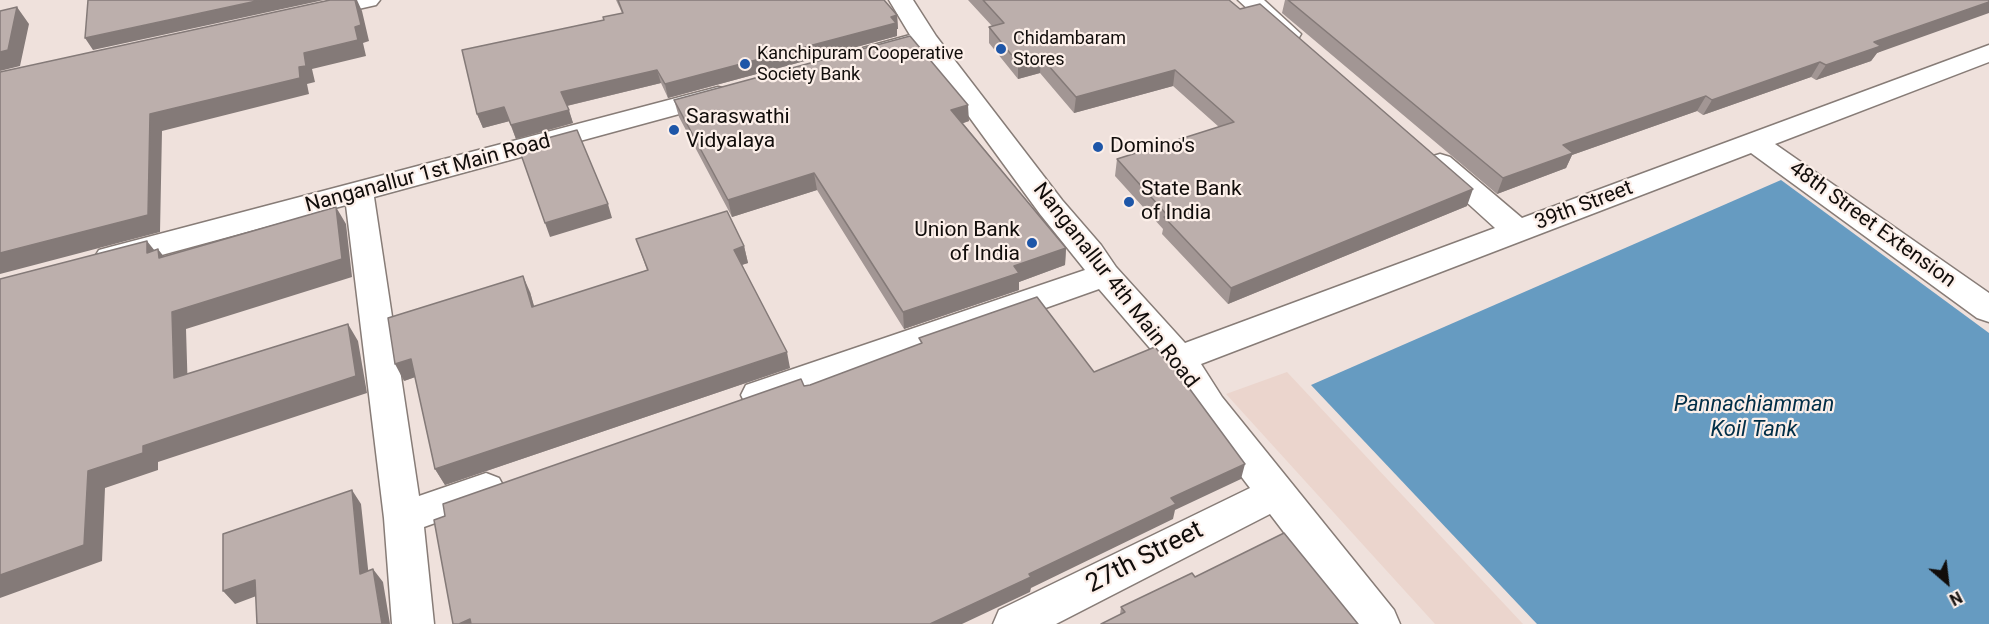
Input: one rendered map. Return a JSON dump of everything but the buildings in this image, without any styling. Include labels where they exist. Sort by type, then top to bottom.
[{"type":"street","points":[[287,18],[368,0]]},
{"type":"street","name":"Nanganallur 4th Main Road","points":[[901,0],[925,39],[1105,275],[1179,359],[1209,407],[1379,624]]},
{"type":"street","points":[[1256,1],[1306,48]]},
{"type":"street","points":[[844,61],[925,39]]},
{"type":"street","name":"39th Street","points":[[1179,359],[1989,53]]},
{"type":"street","name":"Nanganallur 1st Main Road","points":[[81,266],[740,89]]},
{"type":"street","name":"48th Street Extension","points":[[1754,142],[1989,310]]},
{"type":"street","points":[[1421,147],[1518,231]]},
{"type":"street","points":[[359,193],[403,518],[413,624]]},
{"type":"street","points":[[731,405],[1105,275]]},
{"type":"street","points":[[403,518],[516,479]]},
{"type":"street","name":"27th Street","points":[[1014,624],[1276,493]]},
{"type":"shaded area","points":[[1287,372],[1523,624],[1435,624],[1226,394]]},
{"type":"water","name":"Pannachiamman Koil Tank","points":[[1781,180],[1989,333],[1989,624],[1537,624],[1311,385]]},
{"type":"place","name":"Chidambaram Stores","points":[[1001,49]]},
{"type":"place","name":"Kanchipuram Cooperative Society Bank","points":[[745,64]]},
{"type":"place","name":"Saraswathi Vidyalaya","points":[[674,130]]},
{"type":"place","name":"Domino's","points":[[1098,147]]},
{"type":"place","name":"State Bank of India","points":[[1129,202]]},
{"type":"place","name":"Union Bank of India","points":[[1032,243]]}]
